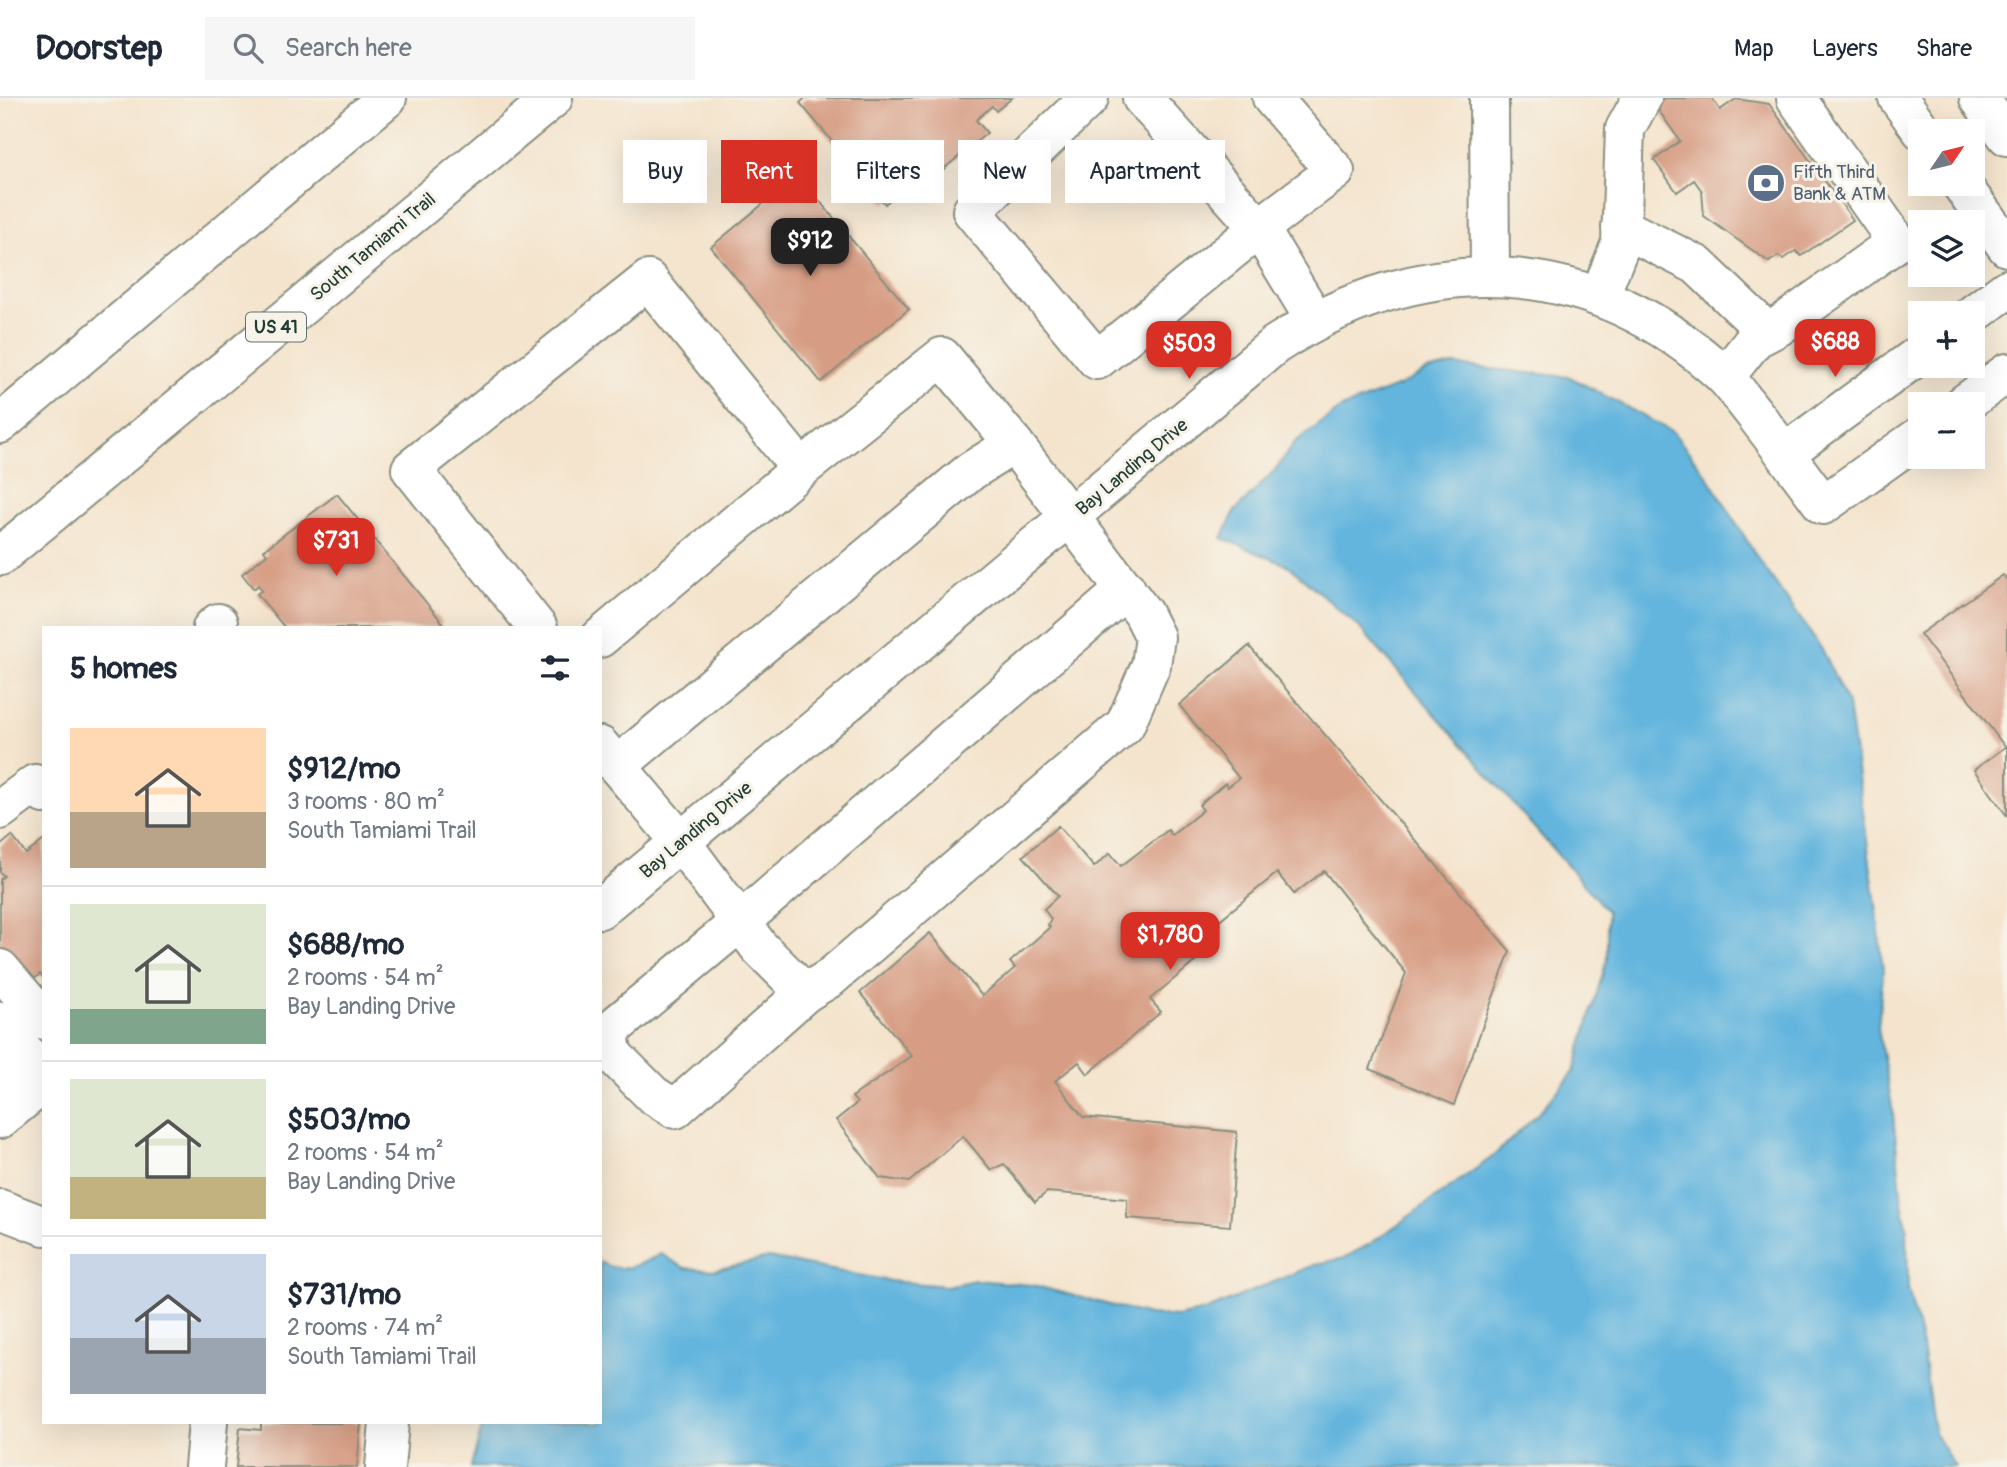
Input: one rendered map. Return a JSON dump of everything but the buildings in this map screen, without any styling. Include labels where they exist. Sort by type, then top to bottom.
[{"type":"street","points":[[0,424],[387,98]]},
{"type":"street","name":"South Tamiami Trail","points":[[0,556],[553,98]]},
{"type":"street","points":[[1089,98],[972,211],[1097,360],[1259,228],[1335,171],[1272,98]]},
{"type":"street","points":[[1142,98],[1259,228],[1315,320]]},
{"type":"street","points":[[1489,98],[1490,277]]},
{"type":"street","points":[[1600,297],[1621,243],[1625,129],[1642,98]]},
{"type":"street","points":[[1725,377],[1755,339],[1778,327],[1897,242],[1796,98]]},
{"type":"street","points":[[1898,98],[1913,119]]},
{"type":"street","points":[[1979,98],[2007,136]]},
{"type":"street","points":[[1970,196],[2007,247]]},
{"type":"street","points":[[1622,227],[1698,265],[1766,331]]},
{"type":"street","name":"Bay Landing Drive","points":[[602,907],[1275,345],[1315,320],[1374,296],[1460,278],[1519,277],[1582,290],[1638,312],[1687,345],[1725,377],[1823,505],[1908,445]]},
{"type":"street","points":[[536,626],[411,469],[648,280],[801,469]]},
{"type":"street","points":[[1985,305],[2007,289]]},
{"type":"street","points":[[602,636],[801,469],[942,357],[1072,517],[1126,589],[1143,613],[1155,638],[1151,665],[1125,725],[830,978],[805,993],[675,1109],[653,1095],[612,1054],[609,1031],[740,922],[1126,589]]},
{"type":"street","points":[[1785,453],[1908,363]]},
{"type":"street","points":[[1981,392],[2007,373]]},
{"type":"street","points":[[805,993],[759,947],[681,842],[609,756],[971,471],[1014,444]]},
{"type":"street","points":[[0,810],[35,784],[42,792]]},
{"type":"street","points":[[0,969],[42,1018]]},
{"type":"street","points":[[0,1021],[28,1094]]},
{"type":"street","points":[[0,1067],[28,1094]]},
{"type":"street","points":[[0,1209],[42,1225]]},
{"type":"street","points":[[204,1467],[208,1424]]},
{"type":"street","points":[[385,1467],[389,1424]]},
{"type":"water","points":[[1453,365],[1570,377],[1673,432],[1709,478],[1755,554],[1823,651],[1848,705],[1877,912],[1883,971],[1878,1028],[1893,1113],[1907,1230],[1908,1288],[1922,1346],[1934,1433],[1955,1467],[471,1467],[483,1424],[602,1424],[602,1263],[616,1268],[631,1267],[661,1254],[685,1268],[714,1270],[769,1258],[890,1281],[947,1286],[975,1280],[1032,1285],[1149,1315],[1177,1317],[1205,1311],[1316,1264],[1344,1258],[1370,1244],[1491,1158],[1534,1118],[1574,1072],[1607,959],[1607,911],[1360,628],[1289,566],[1222,538],[1235,511],[1277,468],[1295,442],[1342,408],[1399,386],[1426,371]]},
{"type":"place","name":"Fifth Third Bank & ATM","points":[[1766,183]]}]
